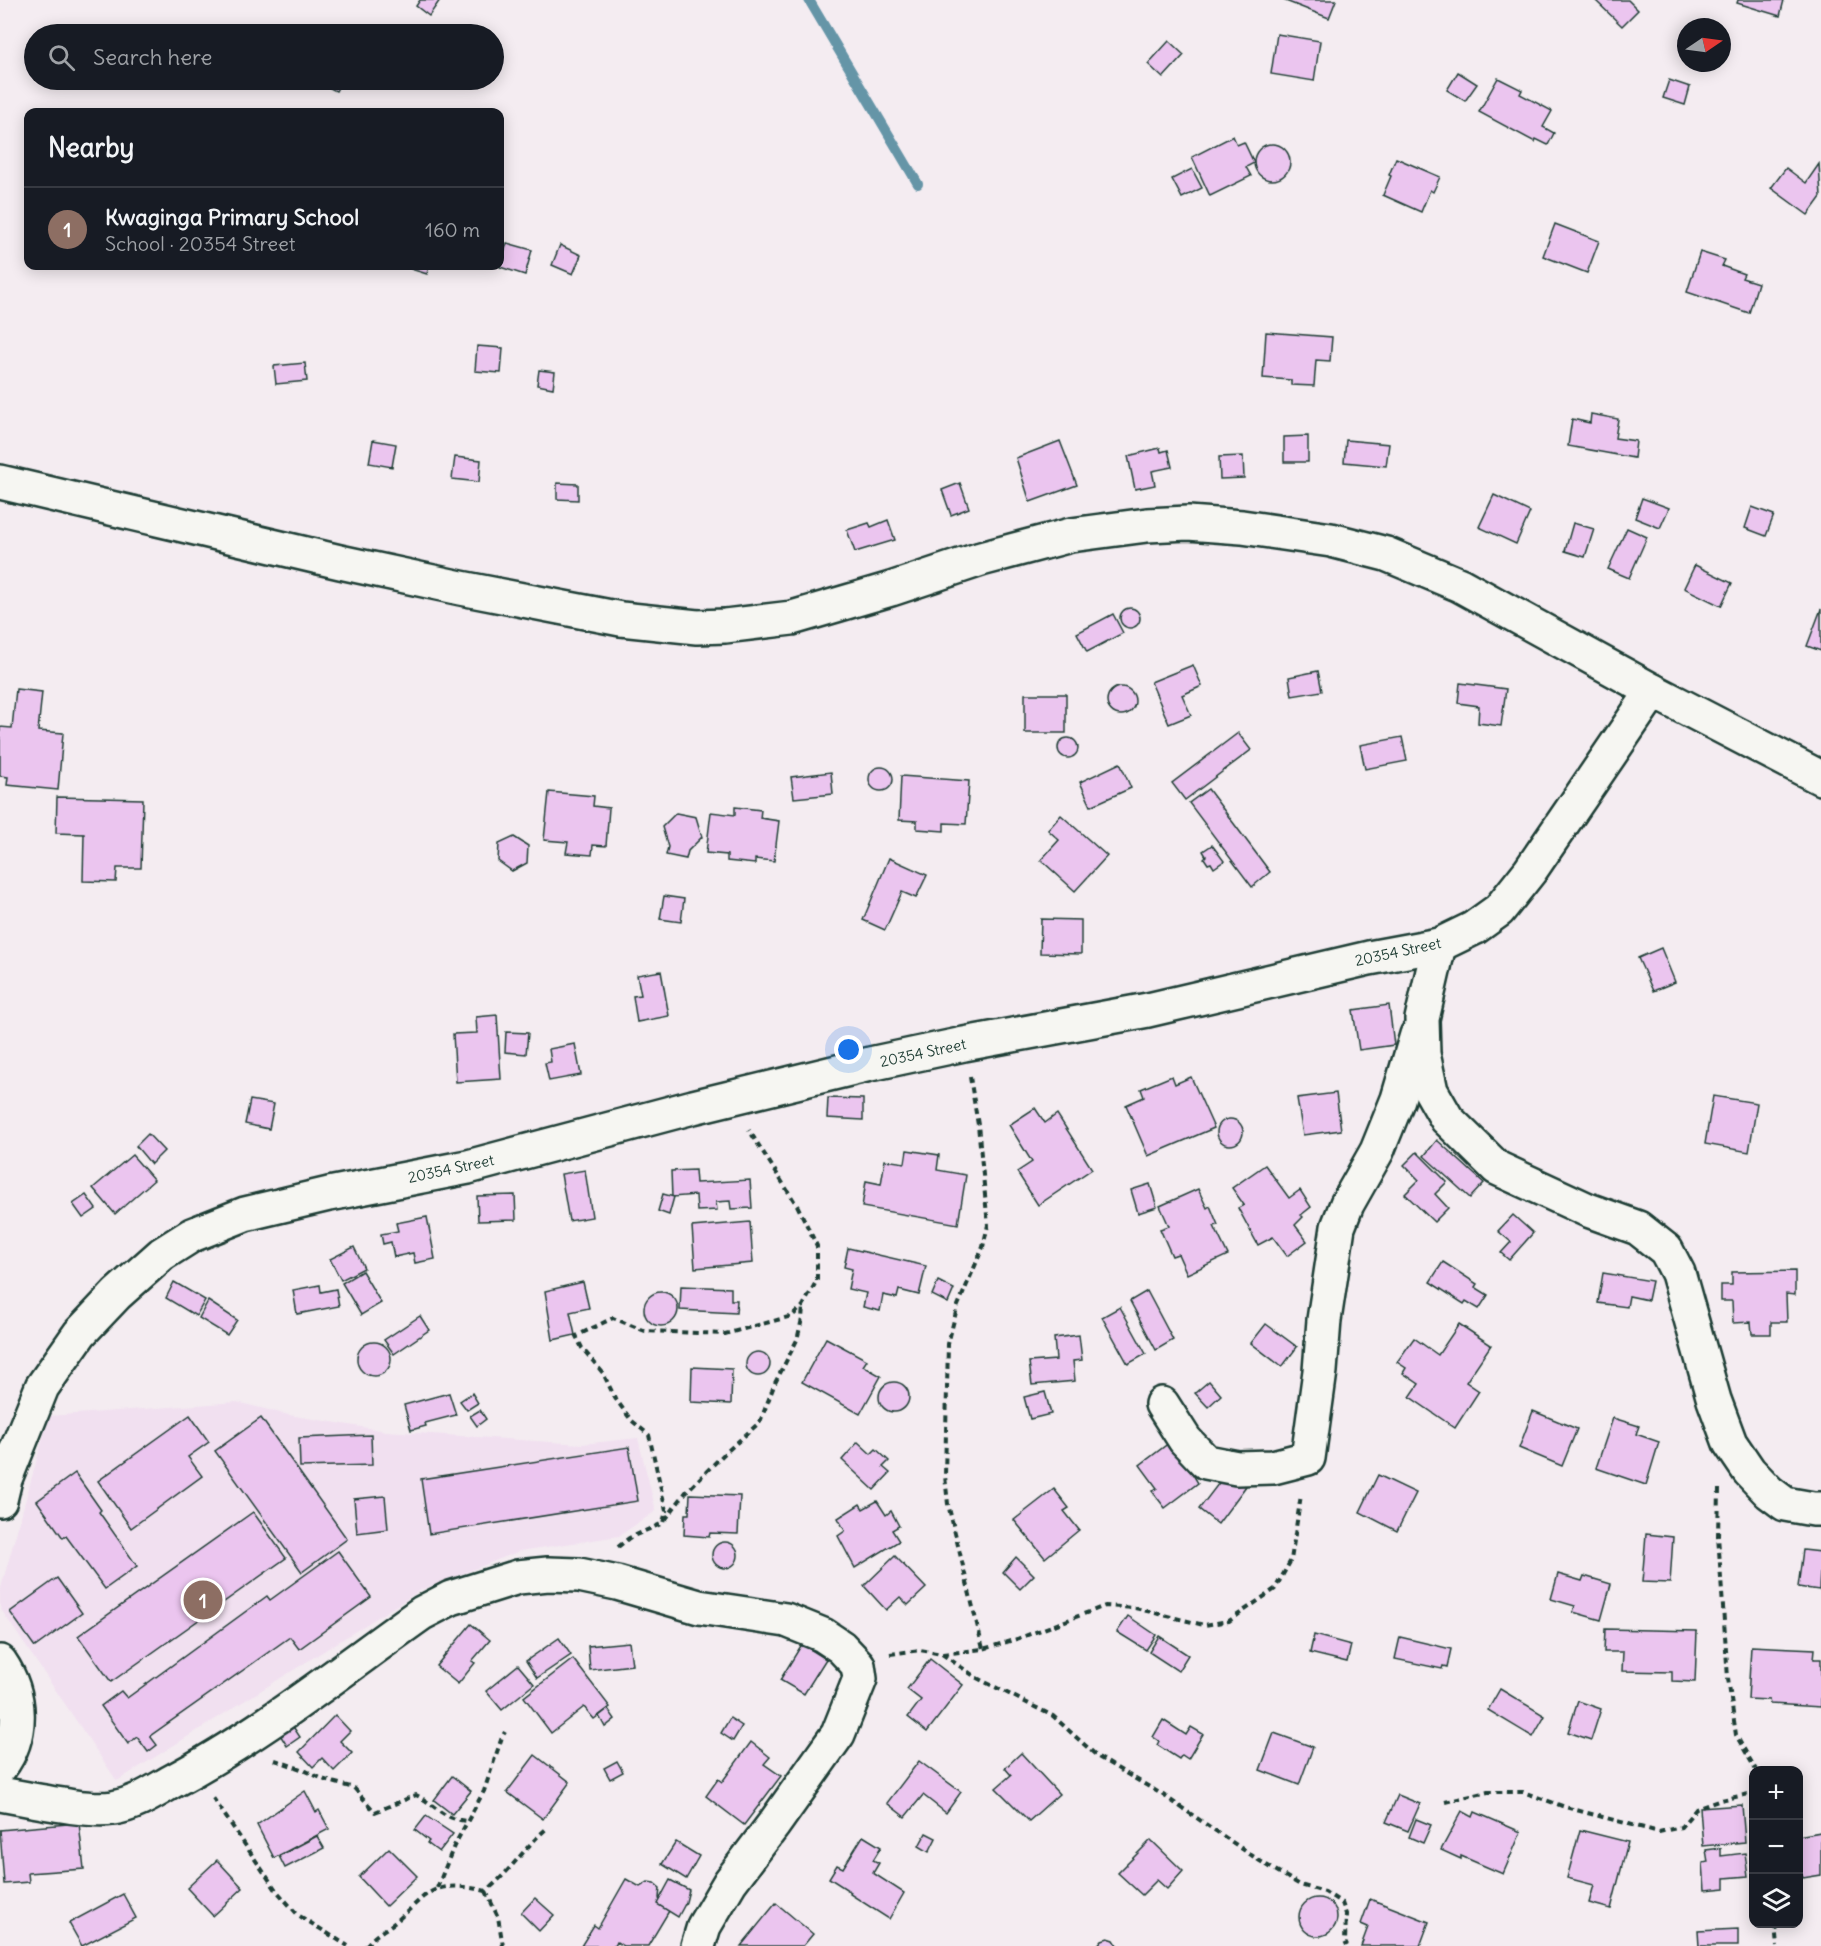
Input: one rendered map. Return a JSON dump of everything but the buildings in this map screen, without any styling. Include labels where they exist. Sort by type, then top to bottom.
[{"type":"street","points":[[0,482],[329,560],[461,588],[621,619],[697,627],[792,618],[891,590],[981,559],[1071,535],[1188,523],[1242,527],[1331,540],[1386,554],[1425,569],[1489,600],[1653,691],[1821,778]]},
{"type":"street","name":"20354 Street","points":[[0,1500],[5,1479],[42,1387],[80,1333],[117,1294],[162,1254],[192,1235],[245,1214],[329,1194],[468,1167],[738,1096],[964,1044],[1148,1010],[1369,958],[1439,945],[1474,928],[1499,909],[1530,872],[1653,691]]},
{"type":"street","points":[[1162,1404],[1185,1440],[1206,1462],[1237,1468],[1273,1467],[1308,1458],[1320,1371],[1324,1320],[1338,1227],[1347,1204],[1377,1151],[1394,1110],[1422,1019],[1439,945]]},
{"type":"street","points":[[1422,1019],[1423,1054],[1431,1091],[1447,1119],[1497,1168],[1588,1210],[1638,1228],[1666,1250],[1678,1273],[1714,1400],[1730,1443],[1749,1471],[1769,1492],[1785,1504],[1821,1509]]},
{"type":"street","points":[[0,1794],[90,1808],[111,1808],[134,1803],[201,1766],[248,1736],[422,1613],[452,1598],[518,1576],[579,1575],[617,1583],[699,1607],[786,1620],[823,1635],[841,1647],[858,1665],[861,1679],[838,1734],[730,1882],[704,1926],[698,1946]]},
{"type":"street","points":[[0,1662],[9,1675],[19,1712],[15,1743],[0,1767]]},
{"type":"path","points":[[964,1044],[978,1125],[988,1225],[984,1247],[957,1308],[948,1344],[945,1476],[948,1504],[984,1649]]},
{"type":"path","points":[[663,1523],[666,1511],[649,1435],[631,1420],[615,1398],[603,1373],[582,1348],[576,1336],[613,1318],[645,1331],[725,1334],[792,1316],[803,1306],[817,1280],[817,1246],[798,1207],[758,1142],[737,1114],[738,1096]]},
{"type":"path","points":[[579,1575],[629,1538],[663,1523],[686,1492],[760,1422],[775,1383],[797,1340],[803,1306]]},
{"type":"path","points":[[1730,1443],[1719,1480],[1718,1536],[1728,1678],[1736,1735],[1754,1766]]},
{"type":"path","points":[[858,1665],[882,1656],[920,1650],[942,1654],[984,1649],[1105,1606],[1135,1608],[1204,1625],[1229,1621],[1275,1589],[1291,1560],[1308,1458]]},
{"type":"path","points":[[942,1654],[977,1678],[1053,1716],[1098,1757],[1163,1796],[1260,1861],[1300,1885],[1325,1892],[1342,1903],[1346,1914],[1345,1942],[1347,1946]]},
{"type":"path","points":[[437,1889],[453,1846],[484,1791],[505,1732]]},
{"type":"path","points":[[248,1736],[257,1747],[275,1760],[325,1780],[354,1788],[375,1812],[416,1795],[428,1801],[442,1814],[454,1820],[468,1821]]},
{"type":"path","points":[[169,1784],[178,1785],[194,1781],[205,1786],[283,1898],[298,1915],[348,1946]]},
{"type":"path","points":[[1444,1802],[1488,1792],[1523,1792],[1565,1808],[1659,1832],[1681,1827],[1696,1809],[1721,1800],[1749,1795]]},
{"type":"path","points":[[486,1891],[502,1878],[529,1844],[546,1829]]},
{"type":"path","points":[[366,1946],[371,1939],[399,1920],[425,1895],[441,1887],[468,1886],[486,1891],[498,1917],[503,1946]]},
{"type":"path","points":[[1775,1928],[1777,1946]]},
{"type":"shaded area","points":[[237,1402],[289,1415],[386,1431],[582,1444],[638,1438],[656,1511],[619,1536],[520,1551],[421,1590],[117,1781],[0,1608],[0,1591],[49,1416]]},
{"type":"waterway","points":[[809,0],[918,184]]},
{"type":"place","name":"Kwaginga Primary School","points":[[203,1600]]}]
